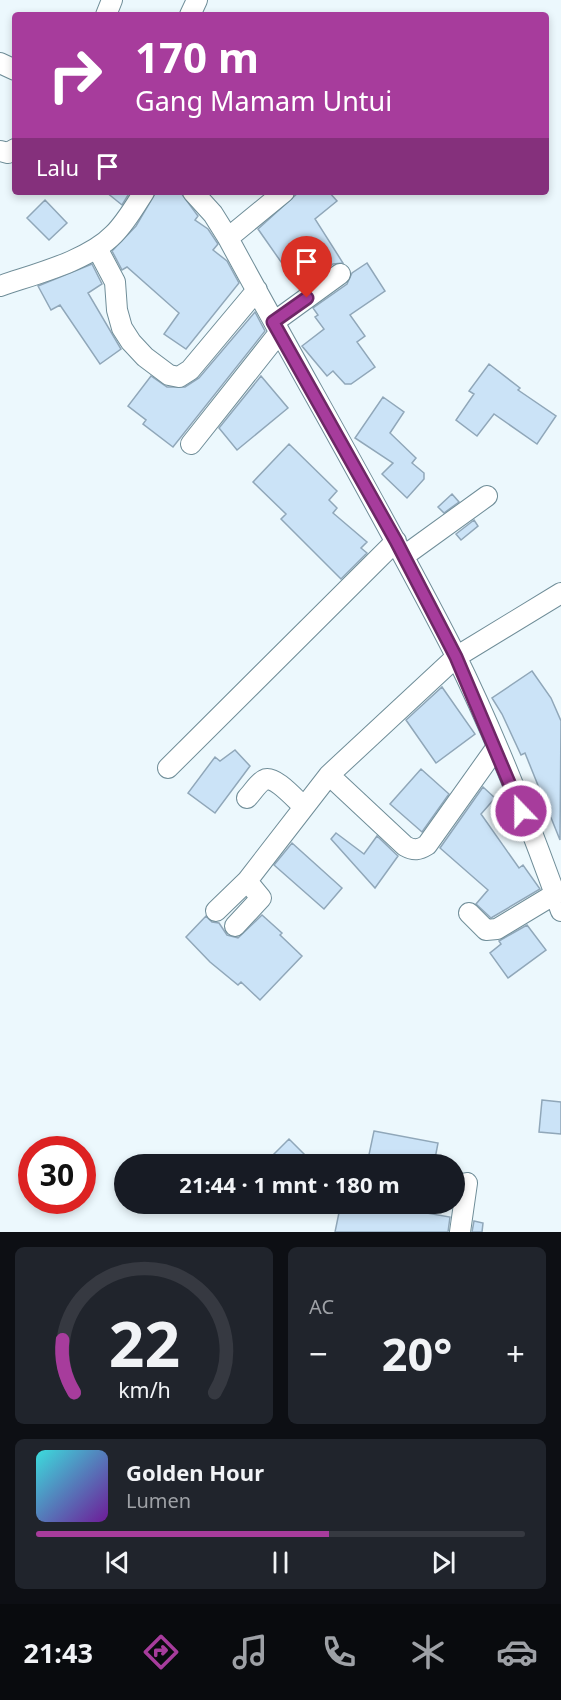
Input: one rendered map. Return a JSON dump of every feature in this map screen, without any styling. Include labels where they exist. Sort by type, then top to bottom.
[{"type":"street","points":[[0,286],[46,271],[97,248],[113,235],[142,195]]},
{"type":"street","points":[[196,195],[213,214],[228,238],[400,548],[456,657],[496,748],[558,902],[497,929],[486,930],[469,913]]},
{"type":"street","points":[[228,238],[280,195]]},
{"type":"street","points":[[97,248],[116,282],[117,310],[122,328],[145,357],[169,375],[179,377],[190,370],[257,290]]},
{"type":"street","points":[[191,444],[276,327],[340,274]]},
{"type":"street","points":[[168,768],[400,548],[487,496]]},
{"type":"street","points":[[216,910],[247,881],[329,775],[456,657],[561,593]]},
{"type":"street","points":[[329,775],[405,846],[413,850],[421,849],[428,845],[496,748]]},
{"type":"street","points":[[247,798],[263,780],[268,778],[275,781],[304,807]]},
{"type":"street","points":[[235,926],[261,898],[247,881]]},
{"type":"street","points":[[460,1232],[467,1183]]},
{"type":"building","points":[[110,195],[128,195],[122,205]]},
{"type":"building","points":[[154,195],[182,195],[198,216],[195,220],[208,229],[218,244],[213,250],[227,261],[239,283],[186,349],[164,334],[179,313],[127,267],[122,270],[112,251],[136,226]]},
{"type":"building","points":[[296,195],[332,195],[337,201],[315,219],[343,263],[333,264],[300,289],[258,229]]},
{"type":"building","points":[[45,200],[67,223],[49,240],[27,218]]},
{"type":"building","points":[[367,263],[385,291],[350,315],[365,336],[357,342],[375,367],[351,384],[345,384],[333,371],[327,376],[302,346],[324,329],[315,317],[318,315],[313,308],[347,284],[352,273]]},
{"type":"building","points":[[92,264],[102,284],[88,293],[121,349],[100,364],[60,305],[51,310],[38,286]]},
{"type":"building","points":[[255,312],[265,331],[173,447],[143,424],[146,420],[128,406],[151,376],[167,387],[185,387],[199,378]]},
{"type":"building","points":[[489,364],[520,388],[518,390],[556,416],[537,444],[494,414],[477,436],[456,420],[474,394],[469,391]]},
{"type":"building","points":[[261,376],[288,408],[237,450],[219,428]]},
{"type":"building","points":[[383,397],[404,412],[390,433],[416,458],[412,463],[424,473],[424,479],[407,498],[382,474],[393,463],[355,438]]},
{"type":"building","points":[[289,444],[337,491],[329,500],[337,508],[333,513],[367,542],[361,548],[367,553],[341,579],[281,519],[286,514],[253,482]]},
{"type":"building","points":[[452,494],[459,502],[444,513],[438,507]]},
{"type":"building","points":[[474,520],[478,526],[461,540],[456,534]]},
{"type":"building","points":[[532,671],[551,698],[561,721],[560,840],[525,753],[521,755],[492,698]]},
{"type":"building","points":[[442,687],[475,734],[436,763],[406,720]]},
{"type":"building","points":[[235,750],[250,766],[215,813],[188,793],[215,757],[220,761]]},
{"type":"building","points":[[421,769],[449,794],[422,832],[390,804]]},
{"type":"building","points":[[483,787],[495,798],[481,814],[519,868],[523,865],[540,889],[491,918],[476,904],[488,890],[440,848]]},
{"type":"building","points":[[336,833],[364,854],[377,836],[398,856],[375,888],[331,839]]},
{"type":"building","points":[[292,843],[342,888],[324,909],[274,865]]},
{"type":"building","points":[[262,915],[302,956],[260,1000],[241,982],[238,985],[210,962],[186,937],[206,916],[212,922],[219,923],[227,935],[238,938]]},
{"type":"building","points":[[527,925],[546,950],[508,978],[490,953],[501,944],[499,941]]},
{"type":"building","points":[[542,1100],[561,1102],[561,1134],[539,1132]]},
{"type":"building","points":[[374,1131],[438,1143],[436,1154],[369,1154]]},
{"type":"building","points":[[289,1139],[304,1154],[274,1154]]},
{"type":"building","points":[[339,1214],[432,1214],[450,1217],[448,1232],[335,1232]]},
{"type":"building","points":[[474,1221],[483,1223],[482,1232],[472,1232]]},
{"type":"route","points":[[307,298],[273,322],[396,541],[456,657],[521,811]]}]
